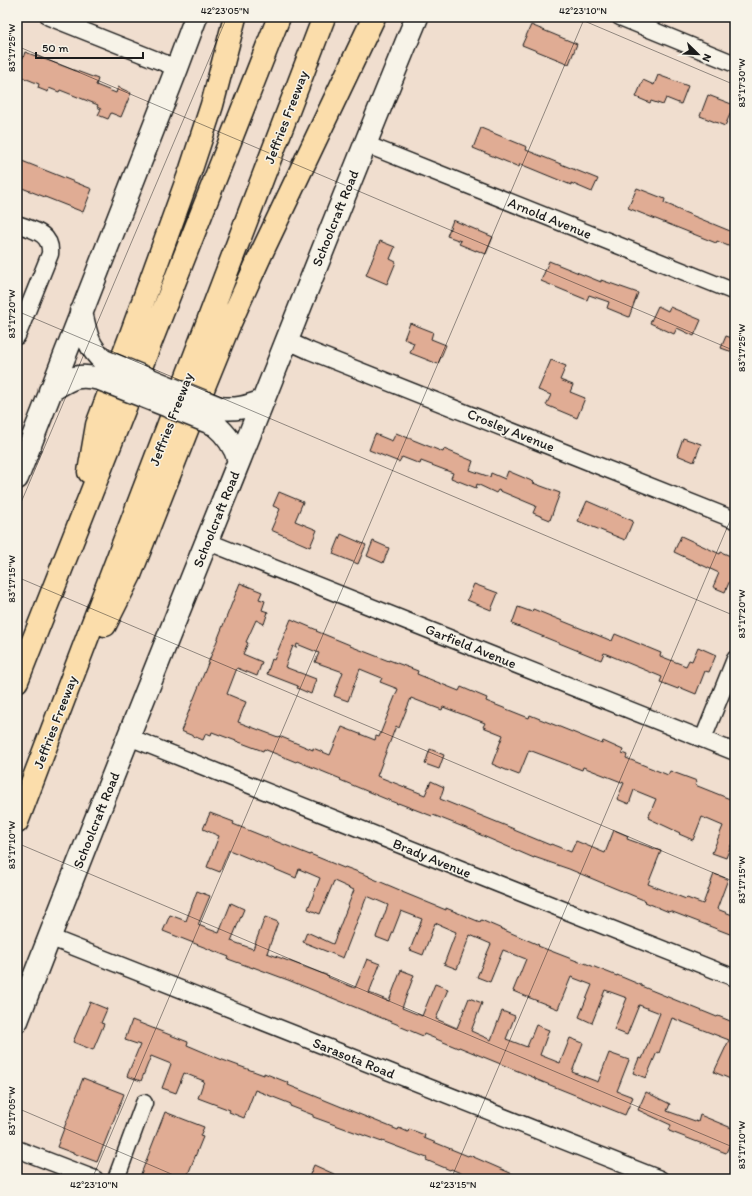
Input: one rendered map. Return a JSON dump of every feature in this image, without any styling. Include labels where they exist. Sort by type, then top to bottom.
[{"type":"highway","points":[[82,515],[97,425],[191,169],[212,105],[235,17]]},
{"type":"highway","points":[[17,681],[279,17]]},
{"type":"highway","name":"Jeffries Freeway","points":[[17,822],[324,17]]},
{"type":"highway","points":[[48,740],[130,575],[229,325],[262,252],[374,17]]},
{"type":"main road","points":[[17,478],[23,445],[50,391],[196,17]]},
{"type":"main road","name":"Schoolcraft Road","points":[[17,1021],[286,340],[417,17]]},
{"type":"main road","points":[[81,312],[85,330],[102,370]]},
{"type":"main road","points":[[50,391],[69,380],[102,370],[216,416],[223,431],[236,450],[239,461]]},
{"type":"main road","points":[[216,416],[231,409],[241,408],[263,401]]},
{"type":"street","points":[[49,17],[177,68]]},
{"type":"street","points":[[620,17],[735,64]]},
{"type":"street","name":"Arnold Avenue","points":[[365,144],[735,292]]},
{"type":"street","points":[[17,224],[41,234],[45,237],[50,247],[50,254],[17,336]]},
{"type":"street","name":"Crosley Avenue","points":[[286,340],[310,351],[735,520]]},
{"type":"street","name":"Garfield Avenue","points":[[206,541],[735,752]]},
{"type":"street","points":[[703,739],[735,659]]},
{"type":"street","name":"Brady Avenue","points":[[129,737],[735,978]]},
{"type":"street","name":"Sarasota Road","points":[[49,937],[660,1179]]},
{"type":"street","points":[[116,1179],[144,1103]]},
{"type":"street","points":[[17,1149],[95,1179]]},
{"type":"building","points":[[531,25],[577,44],[569,64],[522,45]]},
{"type":"building","points":[[25,52],[98,79],[96,85],[116,93],[118,87],[131,93],[121,117],[111,113],[108,119],[98,115],[101,109],[97,107],[98,105],[60,90],[59,92],[49,88],[48,92],[38,88],[39,84],[17,75],[17,56],[23,58]]},
{"type":"building","points":[[658,75],[688,86],[681,104],[666,98],[663,105],[651,101],[650,103],[636,97],[643,80],[654,85]]},
{"type":"building","points":[[708,95],[734,105],[725,126],[700,116]]},
{"type":"building","points":[[481,128],[527,147],[526,150],[598,179],[592,192],[520,164],[519,167],[473,148]]},
{"type":"building","points":[[17,159],[92,189],[83,212],[17,186]]},
{"type":"building","points":[[637,188],[665,199],[664,203],[674,208],[735,233],[735,249],[628,208]]},
{"type":"building","points":[[453,220],[493,237],[486,254],[459,244],[461,241],[447,236]]},
{"type":"building","points":[[380,241],[395,247],[390,259],[396,262],[387,284],[366,275]]},
{"type":"building","points":[[549,261],[601,282],[601,280],[638,293],[629,317],[607,308],[609,302],[589,295],[587,300],[541,281]]},
{"type":"building","points":[[658,306],[668,311],[670,307],[701,320],[694,336],[677,328],[674,334],[650,323]]},
{"type":"building","points":[[410,323],[433,332],[431,339],[446,345],[438,364],[410,353],[414,343],[404,339]]},
{"type":"building","points":[[726,336],[735,339],[735,353],[721,348]]},
{"type":"building","points":[[551,360],[566,366],[560,380],[573,385],[570,392],[585,398],[577,418],[546,405],[551,395],[538,390]]},
{"type":"building","points":[[396,433],[443,452],[444,449],[473,461],[470,470],[490,477],[491,473],[505,479],[508,471],[534,482],[533,483],[560,493],[550,520],[533,513],[536,506],[498,490],[496,493],[477,484],[476,488],[451,478],[453,473],[421,461],[420,464],[402,457],[399,462],[369,450],[375,434],[392,441]]},
{"type":"building","points":[[683,438],[701,444],[694,462],[677,455]]},
{"type":"building","points":[[279,492],[303,502],[295,521],[317,530],[310,547],[271,530],[280,509],[273,506]]},
{"type":"building","points":[[587,501],[633,521],[625,540],[578,521]]},
{"type":"building","points":[[341,534],[366,545],[358,564],[333,554]]},
{"type":"building","points":[[681,536],[720,554],[721,552],[735,558],[735,580],[731,578],[725,592],[713,587],[719,573],[674,552]]},
{"type":"building","points":[[373,541],[389,548],[383,563],[367,556]]},
{"type":"building","points":[[240,583],[262,592],[259,599],[265,601],[262,610],[268,612],[264,624],[256,620],[246,642],[248,643],[243,654],[262,662],[257,676],[237,668],[227,694],[246,702],[238,722],[330,755],[342,727],[375,740],[376,736],[379,737],[398,689],[380,682],[382,678],[360,669],[348,701],[334,696],[343,672],[315,662],[319,653],[297,644],[296,648],[293,646],[285,667],[316,679],[311,694],[297,688],[298,686],[267,674],[272,659],[274,660],[291,619],[350,646],[418,671],[417,674],[459,691],[461,687],[487,698],[486,701],[529,718],[530,715],[602,744],[603,741],[623,750],[622,753],[627,755],[626,758],[668,775],[670,771],[697,781],[695,785],[735,801],[735,835],[726,858],[712,853],[723,826],[702,817],[693,840],[648,818],[656,799],[634,790],[629,804],[617,799],[624,783],[583,767],[582,770],[529,750],[519,775],[506,770],[492,764],[503,735],[483,727],[485,723],[443,707],[442,710],[411,698],[399,728],[396,726],[377,776],[425,795],[431,781],[444,787],[440,799],[550,845],[551,844],[571,852],[576,841],[605,853],[614,830],[628,836],[627,839],[661,851],[648,884],[703,904],[714,874],[728,879],[717,909],[735,916],[735,936],[670,911],[669,912],[569,869],[534,858],[476,832],[433,815],[432,816],[398,804],[297,761],[296,762],[264,749],[263,751],[212,732],[211,735],[206,733],[203,740],[181,731]]},
{"type":"building","points":[[474,584],[498,593],[491,610],[467,600]]},
{"type":"building","points":[[518,607],[532,612],[533,609],[612,641],[615,634],[661,653],[660,656],[686,666],[689,660],[692,661],[698,647],[716,655],[709,672],[705,671],[696,694],[679,687],[678,689],[660,682],[662,677],[604,653],[601,660],[512,624]]},
{"type":"building","points":[[430,749],[444,755],[439,769],[425,764]]},
{"type":"building","points":[[210,813],[234,822],[233,824],[310,855],[369,876],[402,892],[446,910],[446,908],[480,922],[481,920],[539,945],[538,946],[617,975],[717,1017],[718,1016],[735,1023],[735,1081],[714,1072],[729,1040],[672,1018],[659,1053],[657,1052],[646,1078],[633,1073],[639,1058],[642,1059],[660,1013],[639,1005],[627,1035],[614,1030],[627,998],[605,990],[592,1023],[579,1017],[592,985],[571,977],[558,1009],[513,991],[526,959],[503,950],[490,982],[477,977],[491,944],[470,935],[457,969],[444,964],[456,932],[435,923],[423,955],[410,950],[422,919],[401,911],[389,942],[376,937],[388,905],[367,896],[343,958],[303,942],[307,932],[333,944],[354,890],[334,881],[320,914],[308,909],[320,878],[299,869],[296,878],[229,850],[220,872],[207,867],[219,836],[203,829]]},
{"type":"building","points":[[197,891],[210,896],[198,925],[219,933],[231,903],[244,909],[231,941],[253,949],[265,917],[278,922],[267,953],[329,976],[328,977],[355,988],[367,959],[380,964],[369,993],[389,1001],[401,970],[414,975],[402,1008],[422,1016],[435,984],[448,989],[436,1019],[457,1028],[469,998],[482,1003],[471,1031],[491,1040],[502,1011],[515,1016],[506,1039],[527,1047],[536,1025],[549,1030],[540,1055],[560,1063],[570,1038],[583,1043],[572,1072],[598,1082],[609,1053],[629,1060],[617,1091],[633,1097],[625,1115],[459,1047],[458,1048],[424,1034],[423,1036],[288,980],[228,959],[229,957],[163,931],[170,915],[186,921]]},
{"type":"building","points":[[90,1002],[107,1009],[101,1023],[104,1024],[93,1050],[73,1042]]},
{"type":"building","points":[[132,1020],[188,1042],[187,1045],[220,1059],[264,1075],[264,1073],[289,1083],[288,1085],[398,1130],[399,1128],[408,1132],[409,1129],[425,1135],[424,1138],[468,1156],[469,1155],[524,1179],[475,1179],[426,1160],[427,1158],[313,1117],[313,1115],[290,1106],[291,1104],[255,1090],[244,1118],[229,1112],[230,1110],[198,1098],[204,1081],[184,1073],[176,1093],[162,1088],[171,1064],[151,1056],[141,1081],[127,1076],[140,1045],[125,1040]]},
{"type":"building","points":[[83,1078],[124,1094],[97,1162],[57,1147]]},
{"type":"building","points":[[646,1092],[670,1104],[667,1111],[698,1122],[700,1115],[734,1129],[732,1134],[734,1135],[726,1153],[669,1131],[671,1125],[638,1110]]},
{"type":"building","points":[[165,1112],[204,1127],[200,1136],[203,1137],[186,1179],[139,1179]]},
{"type":"building","points":[[314,1165],[345,1179],[308,1179]]}]
